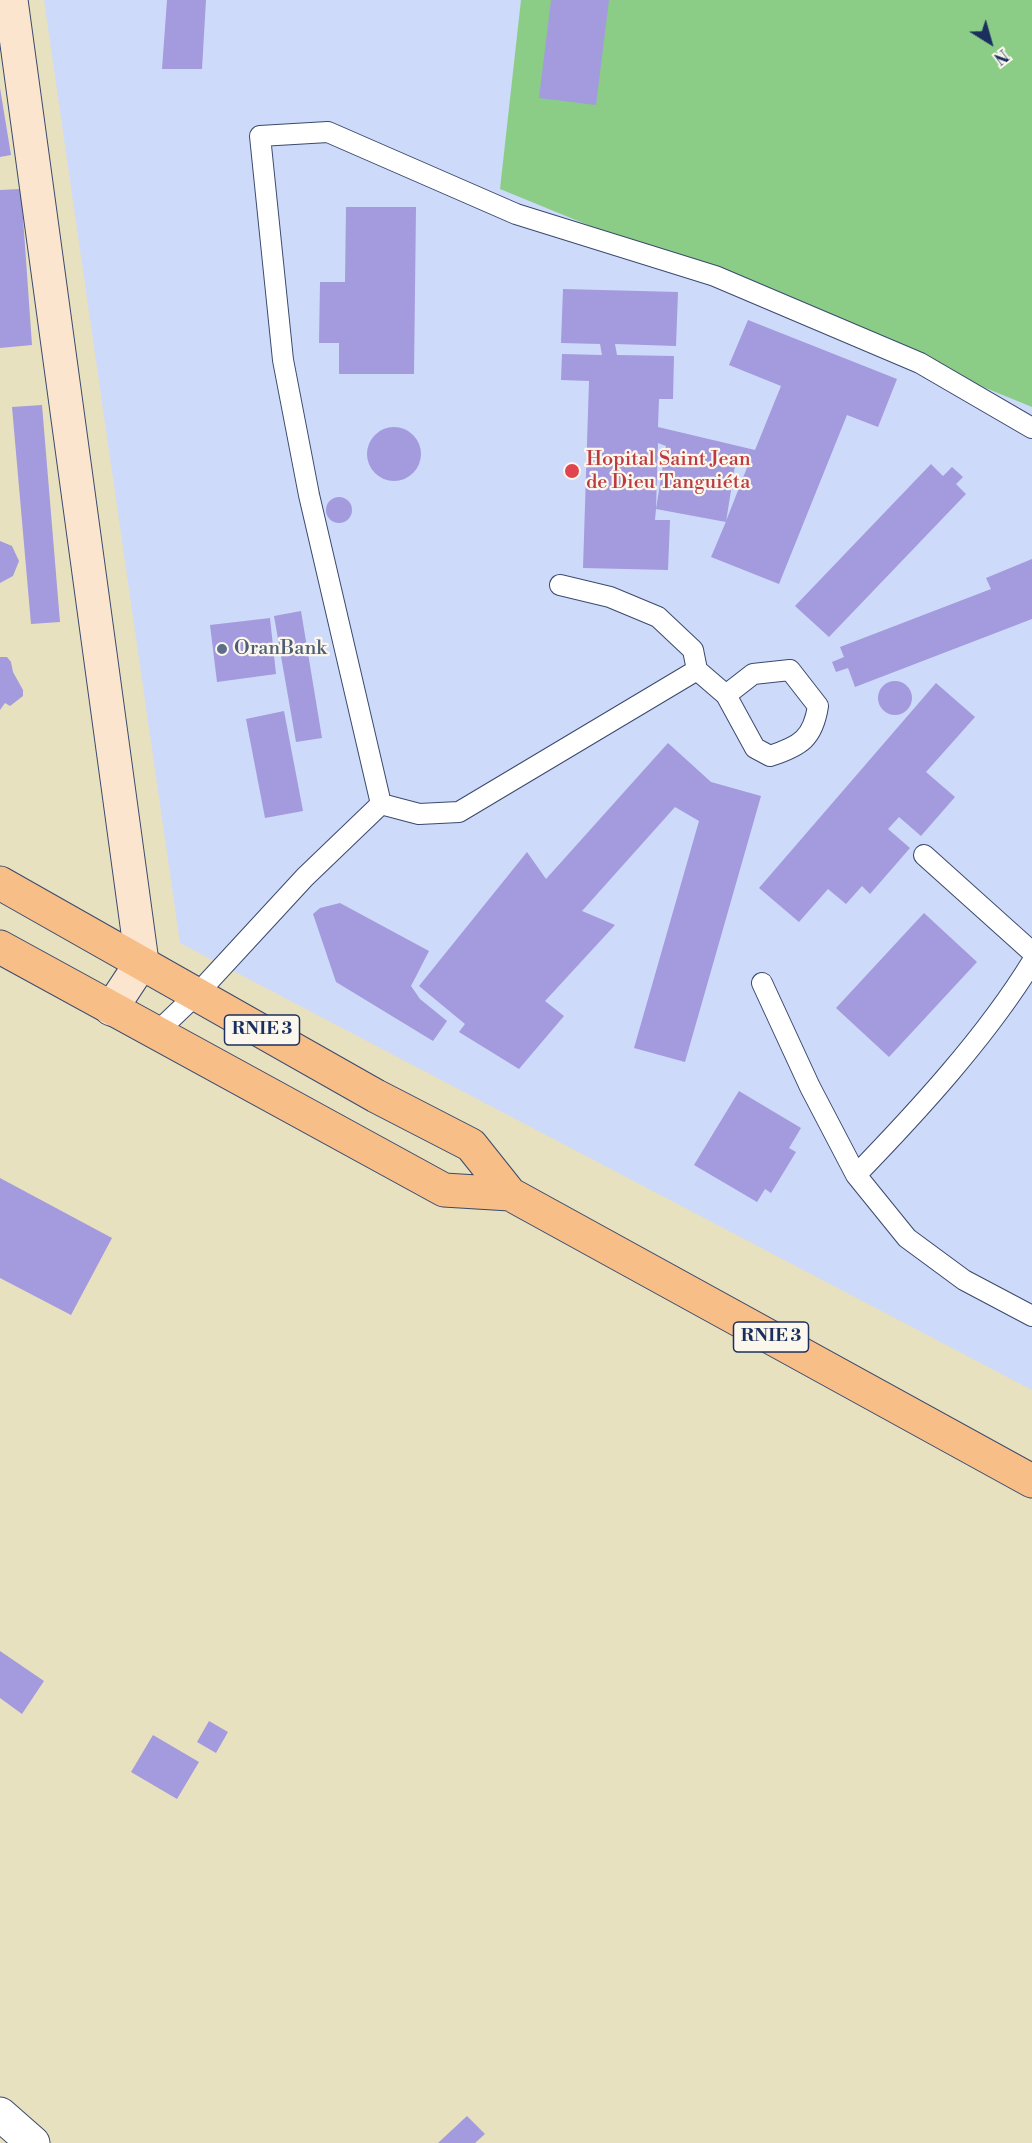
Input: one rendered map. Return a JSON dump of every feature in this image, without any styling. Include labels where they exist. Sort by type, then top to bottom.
[{"type":"highway","name":"RNIE 3","points":[[0,883],[198,993],[376,1096],[471,1145],[510,1194],[1032,1480]]},
{"type":"highway","name":"RNIE 3","points":[[0,947],[444,1190],[510,1194]]},
{"type":"main road","points":[[11,0],[142,962],[111,1009]]},
{"type":"street","points":[[0,2114],[33,2143]]},
{"type":"lane","points":[[381,804],[309,495],[283,360],[260,136],[328,132],[516,213],[715,276],[920,363],[1032,428]]},
{"type":"lane","points":[[560,585],[610,597],[658,617],[693,650],[697,670],[726,695],[755,748],[770,756],[805,740],[815,726],[818,706],[807,688],[790,670],[753,674],[726,695]]},
{"type":"lane","points":[[381,804],[419,814],[459,812],[697,670]]},
{"type":"lane","points":[[156,1033],[198,993],[305,877],[381,804]]},
{"type":"lane","points":[[924,855],[1032,952]]},
{"type":"lane","points":[[856,1174],[908,1121],[957,1062],[1032,963]]},
{"type":"lane","points":[[762,982],[810,1087],[856,1174],[907,1238],[964,1280],[1032,1316]]},
{"type":"shaded area","name":"Hopital Saint Jean de Dieu Tanguiéta","points":[[44,0],[1032,0],[1032,1390],[180,943]]},
{"type":"green space","points":[[521,0],[1032,0],[1032,407],[500,189]]},
{"type":"building","points":[[167,0],[206,0],[202,69],[162,69]]},
{"type":"building","points":[[551,0],[609,0],[596,105],[539,98]]},
{"type":"building","points":[[0,88],[11,155],[0,157]]},
{"type":"building","points":[[21,189],[32,345],[0,348],[0,190]]},
{"type":"building","points":[[346,207],[416,207],[414,374],[339,374],[339,343],[319,343],[320,282],[345,282]]},
{"type":"building","points":[[563,289],[678,292],[676,346],[615,344],[617,355],[674,356],[673,399],[659,399],[658,427],[755,450],[781,386],[729,365],[748,320],[897,379],[878,427],[847,415],[779,584],[711,557],[726,522],[656,509],[655,520],[670,520],[668,570],[583,568],[589,381],[561,380],[562,354],[602,355],[600,344],[561,343]],"holes":[[[658,443],[666,446],[656,509]],[[736,459],[750,460],[726,520]]]},
{"type":"building","points":[[42,405],[60,622],[31,624],[12,407]]},
{"type":"building","points":[[394,427],[404,429],[413,435],[419,444],[421,454],[419,464],[413,473],[404,479],[394,481],[384,479],[375,473],[369,464],[367,454],[369,444],[375,435],[384,429]]},
{"type":"building","points":[[931,464],[943,476],[952,467],[963,477],[956,484],[966,494],[829,637],[795,606]]},
{"type":"building","points":[[339,497],[348,501],[352,510],[348,519],[339,523],[330,519],[326,510],[330,501]]},
{"type":"building","points":[[0,541],[12,546],[19,561],[13,576],[0,583]]},
{"type":"building","points":[[1032,559],[1032,619],[855,687],[848,668],[836,672],[832,662],[844,657],[840,647],[991,589],[986,578]]},
{"type":"building","points":[[301,611],[322,738],[296,742],[274,616]]},
{"type":"building","points":[[270,618],[276,674],[217,682],[210,625]]},
{"type":"building","points":[[0,657],[7,657],[11,662],[13,672],[23,690],[23,696],[10,706],[5,703],[0,710]]},
{"type":"building","points":[[895,681],[907,686],[912,698],[907,710],[895,715],[883,710],[878,698],[883,686]]},
{"type":"building","points":[[936,683],[975,717],[926,772],[955,797],[921,836],[899,817],[888,829],[910,848],[870,894],[862,886],[846,904],[828,889],[799,922],[759,888]]},
{"type":"building","points":[[284,711],[303,811],[265,818],[246,719]]},
{"type":"building","points":[[668,743],[711,782],[761,796],[685,1062],[634,1048],[699,821],[675,807],[582,911],[615,925],[545,1001],[564,1016],[519,1069],[459,1032],[465,1024],[419,986],[527,852],[546,879]]},
{"type":"building","points":[[340,903],[429,951],[411,986],[420,999],[447,1021],[433,1041],[336,982],[313,914],[320,908]]},
{"type":"building","points":[[924,913],[977,962],[889,1057],[836,1008]]},
{"type":"building","points":[[739,1091],[801,1128],[789,1148],[796,1152],[771,1193],[765,1189],[757,1202],[694,1165]]},
{"type":"building","points":[[0,1178],[112,1238],[71,1315],[0,1278]]},
{"type":"building","points":[[0,1651],[44,1681],[22,1714],[0,1698]]},
{"type":"building","points":[[209,1721],[228,1732],[216,1753],[197,1742]]},
{"type":"building","points":[[153,1735],[199,1762],[177,1799],[131,1772]]},
{"type":"building","points":[[467,2116],[485,2134],[475,2143],[438,2143]]},
{"type":"place","name":"Hopital Saint Jean de Dieu Tanguiéta","points":[[572,471]]},
{"type":"place","name":"OranBank","points":[[222,649]]}]
